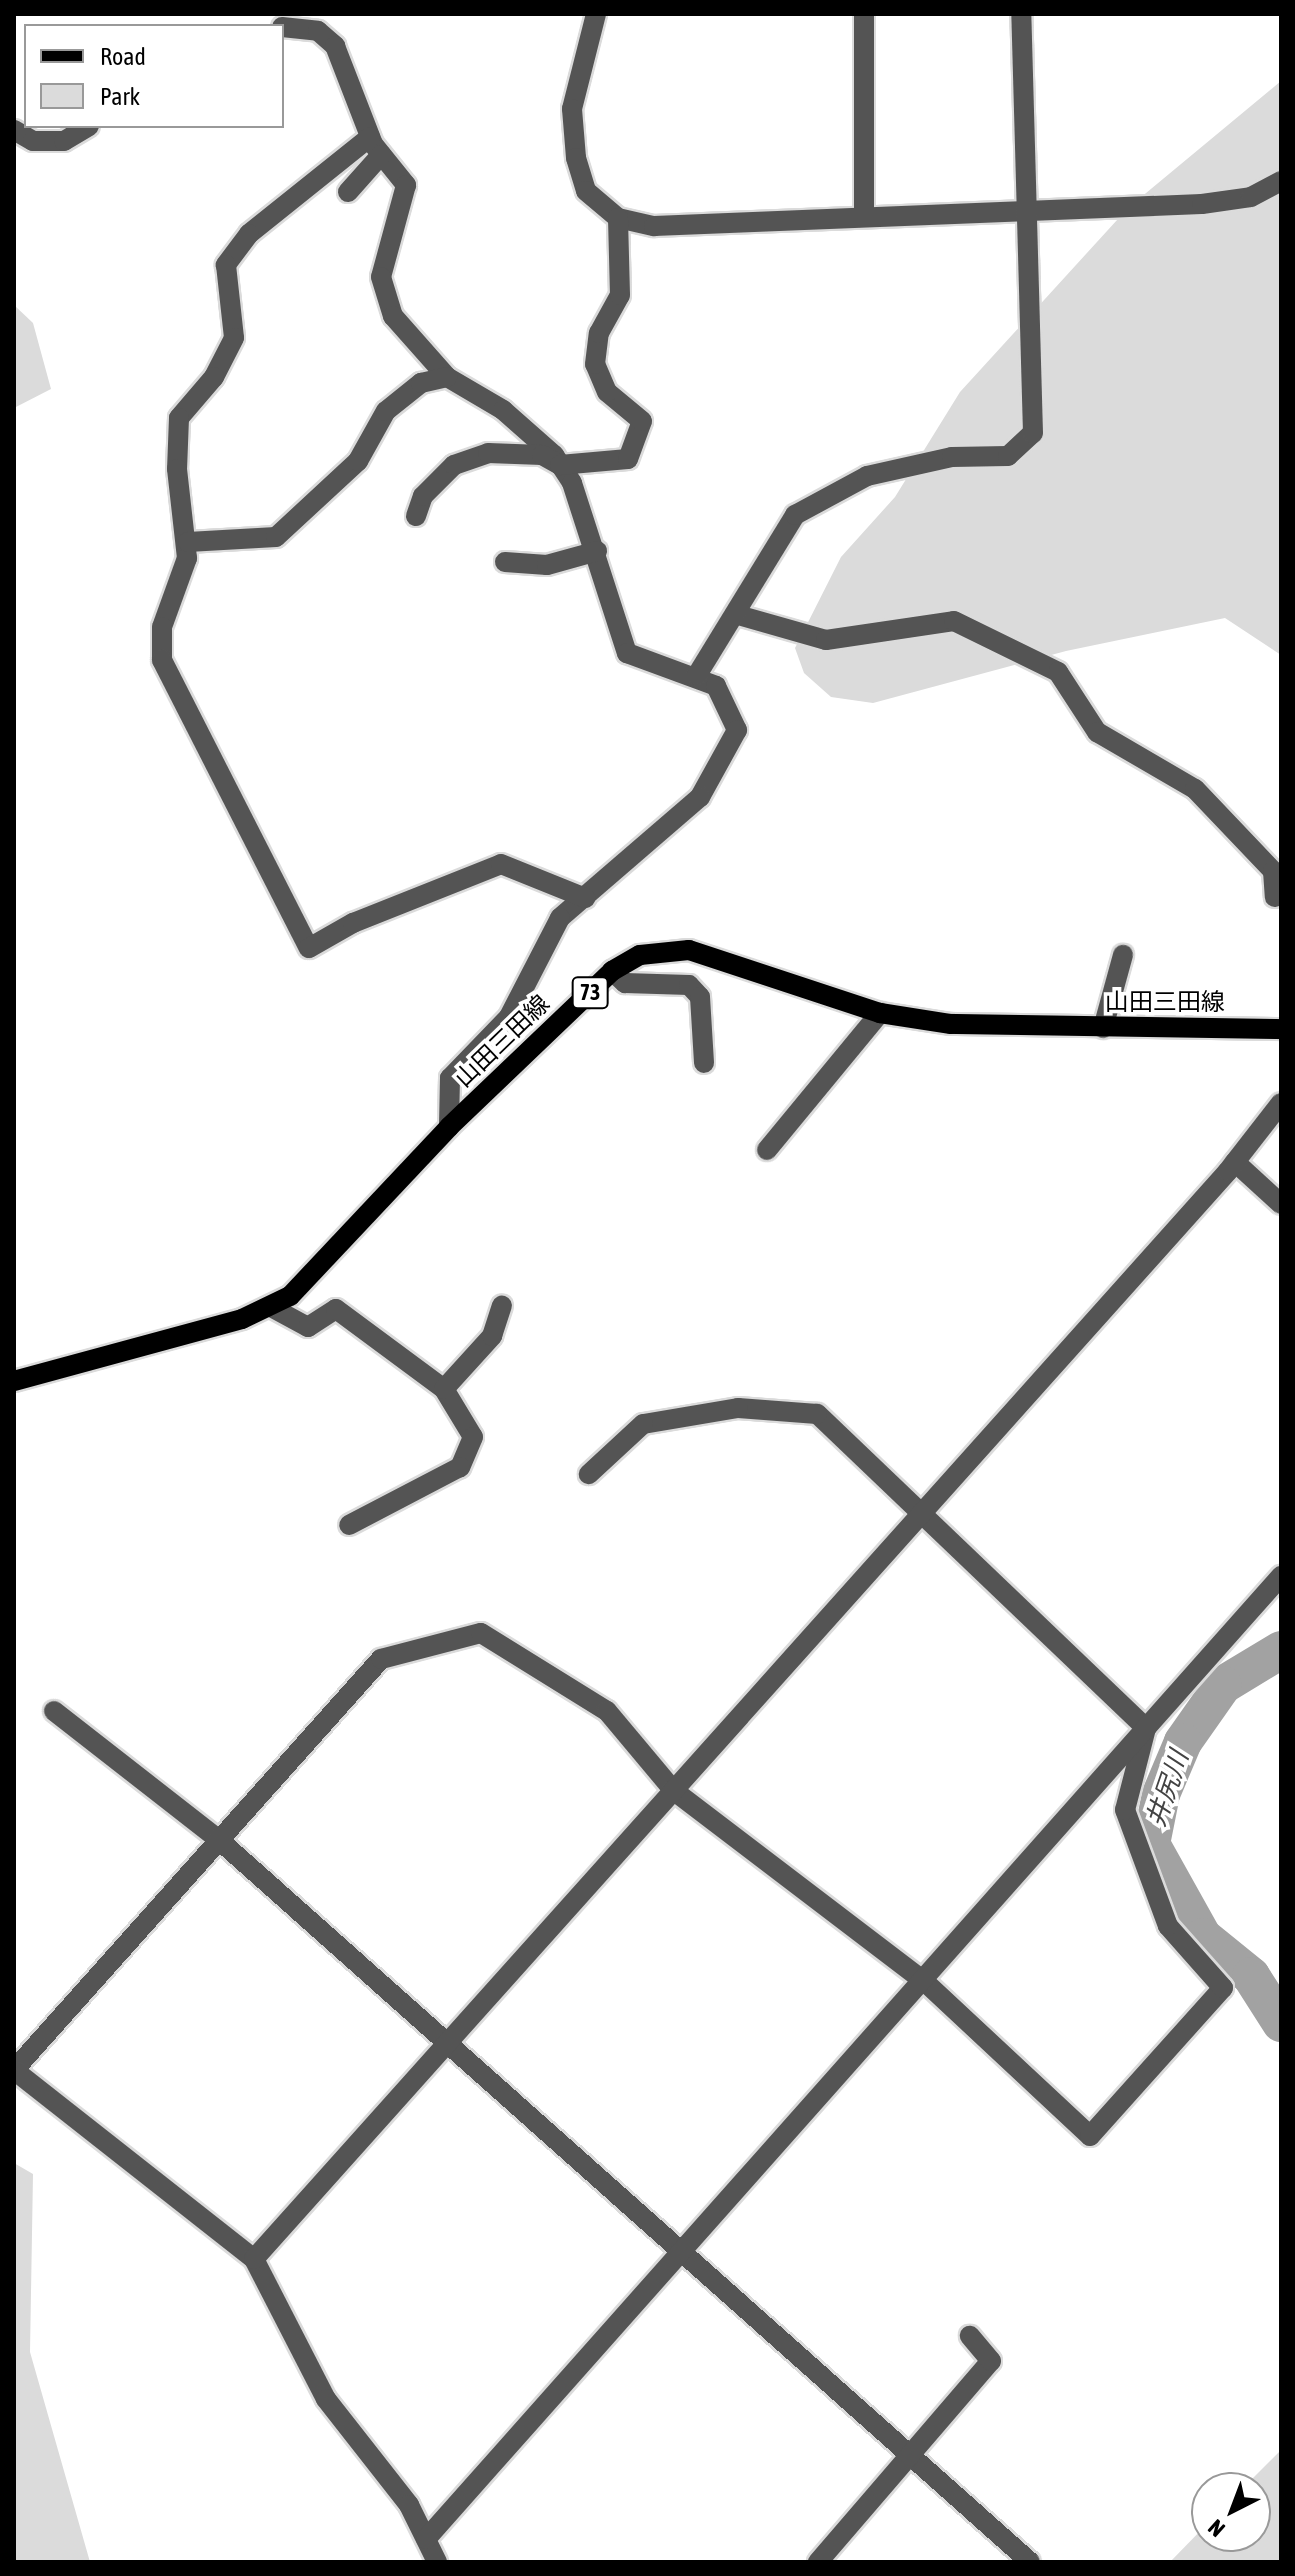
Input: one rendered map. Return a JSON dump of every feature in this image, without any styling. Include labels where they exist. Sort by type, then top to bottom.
[{"type":"main road","name":"山田三田線","points":[[14,1381],[271,1307],[306,1283],[449,1127],[612,971],[640,955],[689,950],[880,1013],[1005,1028],[1281,1029]]},
{"type":"street","points":[[596,14],[572,109],[576,158],[586,191],[618,218],[654,226],[1030,207],[1202,204],[1251,197],[1281,181]]},
{"type":"street","points":[[864,14],[864,215]]},
{"type":"street","points":[[697,675],[738,615],[795,515],[867,476],[952,457],[1008,456],[1033,433],[1030,207],[1021,14]]},
{"type":"street","points":[[303,21],[335,46],[370,137],[406,185],[381,277],[389,303],[409,341],[447,377],[503,410],[560,465],[597,551],[627,653],[659,669],[697,675],[727,700],[737,730],[723,763],[700,797],[585,898],[541,945],[509,1017],[450,1078],[449,1127]]},
{"type":"street","points":[[14,130],[33,141],[64,141],[86,128]]},
{"type":"street","points":[[370,137],[249,234],[226,265],[234,338],[214,377],[179,418],[177,469],[188,542],[162,627],[162,660],[309,948],[353,923],[501,864],[585,898]]},
{"type":"street","points":[[348,192],[381,155]]},
{"type":"street","points":[[416,516],[423,496],[454,465],[488,453],[542,455],[560,465],[628,459],[642,421],[607,392],[595,364],[599,333],[620,295],[618,218]]},
{"type":"street","points":[[188,542],[276,537],[358,461],[386,411],[421,383],[447,377]]},
{"type":"street","points":[[505,562],[547,565],[597,551]]},
{"type":"street","points":[[738,615],[826,640],[954,621],[1058,672],[1097,732],[1195,789],[1273,871],[1275,897]]},
{"type":"street","points":[[1103,1028],[1123,955]]},
{"type":"street","points":[[612,971],[625,983],[689,985],[700,997],[704,1063]]},
{"type":"street","points":[[767,1150],[880,1013]]},
{"type":"street","points":[[254,2259],[450,2045],[673,1790],[1235,1162],[1281,1103]]},
{"type":"street","points":[[1235,1162],[1281,1204]]},
{"type":"street","points":[[444,1389],[492,1336],[502,1306]]},
{"type":"street","points":[[271,1307],[308,1327],[336,1309],[444,1389],[473,1437],[460,1467],[349,1525]]},
{"type":"street","points":[[589,1474],[643,1424],[738,1408],[817,1414],[919,1517],[1146,1728]]},
{"type":"street","points":[[426,2539],[1281,1576]]},
{"type":"street","points":[[437,2562],[409,2505],[326,2399],[254,2259],[14,2070],[381,1659],[481,1633],[607,1711],[673,1790],[924,1981],[1090,2136],[1223,1988],[1168,1926],[1125,1810],[1146,1728]]},
{"type":"street","points":[[54,1711],[218,1839],[684,2250],[1030,2562]]},
{"type":"street","points":[[818,2562],[991,2361],[970,2336]]},
{"type":"green space","points":[[1281,81],[1281,655],[1225,618],[1066,651],[873,703],[831,697],[804,673],[795,648],[841,557],[895,497],[960,392],[1128,208]]},
{"type":"green space","points":[[14,305],[33,323],[51,389],[14,408]]},
{"type":"green space","points":[[14,2163],[33,2174],[30,2352],[90,2562],[14,2562]]},
{"type":"green space","points":[[1281,2450],[1281,2562],[1170,2562],[1191,2540],[1191,2552],[1271,2552],[1271,2472],[1259,2472]]},
{"type":"waterway","name":"井尻川","points":[[1281,1650],[1223,1685],[1183,1742],[1161,1794],[1151,1844],[1203,1937],[1251,1976],[1281,2023]]}]
